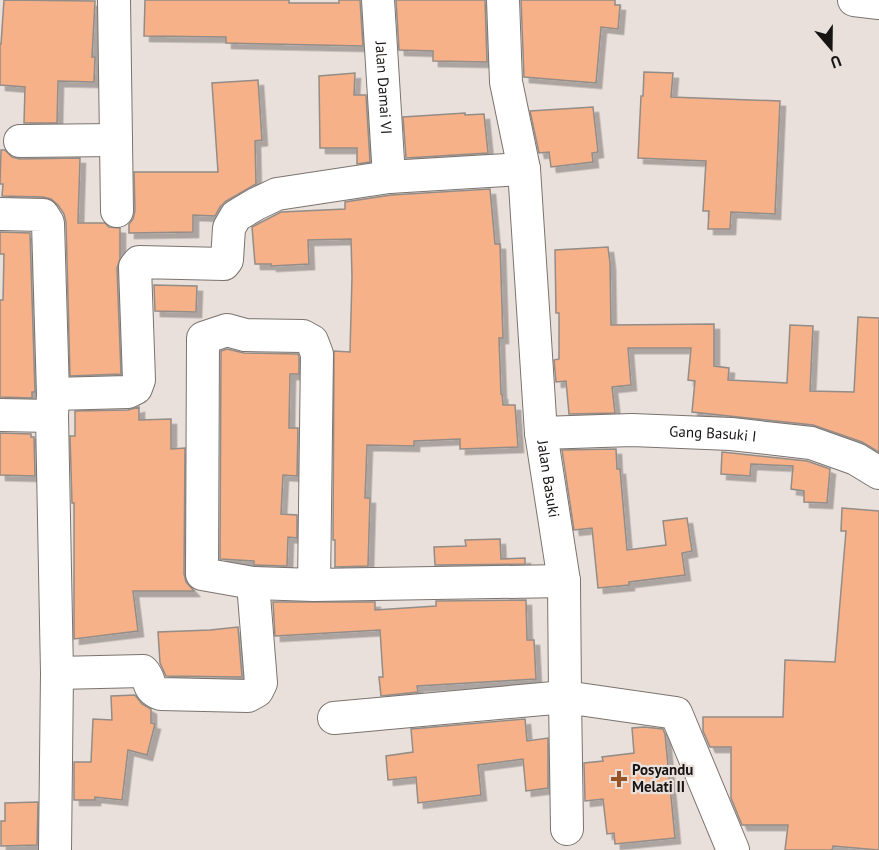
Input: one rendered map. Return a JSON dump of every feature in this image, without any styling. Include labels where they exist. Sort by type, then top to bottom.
[{"type":"street","points":[[114,0],[117,211]]},
{"type":"street","name":"Jalan Damai VI","points":[[378,0],[389,177]]},
{"type":"street","name":"Jalan Basuki","points":[[503,0],[506,82],[524,169],[541,434],[564,581],[567,829]]},
{"type":"street","points":[[854,0],[879,3]]},
{"type":"street","points":[[20,141],[116,140]]},
{"type":"street","points":[[0,415],[128,392],[136,388],[139,380],[135,267],[139,262],[224,264],[228,260],[229,228],[236,216],[277,194],[389,177],[524,169]]},
{"type":"street","points":[[0,214],[43,215],[48,223],[57,673],[55,850]]},
{"type":"street","points":[[315,585],[317,354],[312,341],[303,336],[245,335],[227,330],[203,338],[202,574],[253,582],[315,585],[564,581]]},
{"type":"street","name":"Gang Basuki I","points":[[541,434],[632,430],[731,434],[799,441],[856,459],[879,473]]},
{"type":"street","points":[[57,673],[143,671],[154,692],[161,694],[248,696],[257,691],[261,683],[253,582]]},
{"type":"street","points":[[334,717],[565,697],[676,713],[733,850]]},
{"type":"building","points":[[4,0],[95,1],[92,57],[95,57],[94,82],[58,81],[57,123],[24,123],[25,87],[0,85],[0,44]]},
{"type":"building","points":[[145,0],[289,0],[289,3],[339,3],[339,0],[360,0],[363,46],[226,43],[226,37],[144,36]]},
{"type":"building","points":[[396,0],[485,0],[487,62],[433,61],[433,51],[399,50]]},
{"type":"building","points":[[521,0],[615,0],[615,5],[620,5],[618,29],[601,27],[596,83],[524,77]]},
{"type":"building","points":[[644,72],[673,73],[671,97],[780,101],[775,214],[731,212],[730,229],[708,229],[709,211],[703,211],[706,161],[638,158]]},
{"type":"building","points":[[355,73],[354,95],[366,95],[370,162],[357,164],[357,148],[320,148],[319,76]]},
{"type":"building","points":[[258,80],[262,140],[255,141],[256,184],[226,201],[215,216],[193,215],[193,232],[129,233],[129,224],[135,211],[134,172],[218,172],[212,83]]},
{"type":"building","points":[[593,107],[598,152],[592,153],[593,162],[551,167],[549,152],[539,153],[530,111]]},
{"type":"building","points":[[465,113],[465,115],[484,114],[488,153],[406,158],[403,117]]},
{"type":"building","points":[[1,150],[20,159],[80,158],[78,223],[105,223],[109,227],[120,228],[120,259],[117,268],[121,374],[70,376],[64,214],[51,199],[2,196]]},
{"type":"building","points":[[490,189],[495,244],[500,244],[503,338],[499,338],[501,394],[503,405],[515,405],[518,447],[460,449],[460,439],[414,441],[414,446],[367,445],[365,498],[370,498],[368,566],[335,567],[335,540],[333,540],[334,351],[350,352],[351,239],[308,240],[309,264],[271,266],[271,264],[255,264],[252,227],[281,212],[345,209],[345,202],[391,195]]},
{"type":"building","points":[[0,232],[30,233],[35,392],[32,392],[32,398],[0,397],[0,300],[3,300],[4,254],[0,254]]},
{"type":"building","points":[[608,247],[611,325],[714,324],[714,366],[729,368],[728,380],[787,383],[790,325],[813,326],[810,391],[854,392],[858,317],[879,318],[879,452],[862,442],[813,425],[692,412],[695,381],[688,380],[691,348],[628,348],[631,385],[612,387],[615,413],[569,414],[566,381],[556,382],[554,360],[559,359],[555,250]]},
{"type":"building","points":[[154,285],[197,286],[196,312],[155,311]]},
{"type":"building","points":[[227,349],[244,353],[298,354],[299,357],[299,374],[290,374],[289,424],[289,428],[298,428],[297,476],[283,475],[281,514],[297,515],[297,538],[288,537],[287,566],[254,565],[254,561],[220,559],[221,351]]},
{"type":"building","points":[[139,407],[139,420],[171,419],[171,449],[185,448],[184,574],[186,582],[194,591],[133,591],[138,631],[74,639],[74,503],[72,503],[70,436],[75,436],[75,411],[128,410]]},
{"type":"building","points":[[0,433],[31,434],[31,437],[34,437],[35,476],[0,475]]},
{"type":"building","points":[[616,449],[617,469],[620,469],[627,550],[666,545],[663,521],[687,518],[692,551],[682,553],[685,575],[598,588],[592,528],[574,530],[562,450]]},
{"type":"building","points":[[722,452],[807,461],[830,469],[827,503],[804,502],[804,491],[791,489],[793,466],[751,464],[750,476],[721,474]]},
{"type":"building","points":[[842,508],[879,511],[879,850],[833,846],[832,850],[785,850],[788,825],[742,825],[731,798],[731,747],[710,747],[703,731],[703,717],[783,717],[785,660],[835,662],[846,531],[841,531]]},
{"type":"building","points":[[500,539],[501,559],[525,558],[525,564],[435,565],[434,547],[466,546],[465,540]]},
{"type":"building","points":[[526,600],[527,640],[534,640],[536,679],[417,686],[418,692],[381,696],[379,677],[383,677],[380,630],[275,636],[273,602],[375,602],[375,610],[436,606],[436,601]]},
{"type":"building","points":[[238,627],[242,677],[166,676],[160,663],[158,632]]},
{"type":"building","points":[[135,695],[142,704],[151,709],[151,723],[155,724],[147,755],[128,750],[122,800],[95,797],[95,800],[74,800],[74,762],[91,762],[93,719],[112,720],[111,696]]},
{"type":"building","points":[[525,719],[527,741],[548,738],[548,788],[526,791],[523,759],[478,765],[481,795],[418,803],[416,777],[388,780],[386,756],[413,752],[411,729]]},
{"type":"building","points":[[632,728],[663,729],[665,734],[675,838],[615,844],[614,833],[607,834],[603,799],[585,801],[584,763],[603,761],[602,757],[634,753]]},
{"type":"building","points":[[38,802],[37,845],[1,846],[1,821],[5,821],[5,803]]},
{"type":"place","name":"Posyandu Melati II","points":[[619,779]]}]
